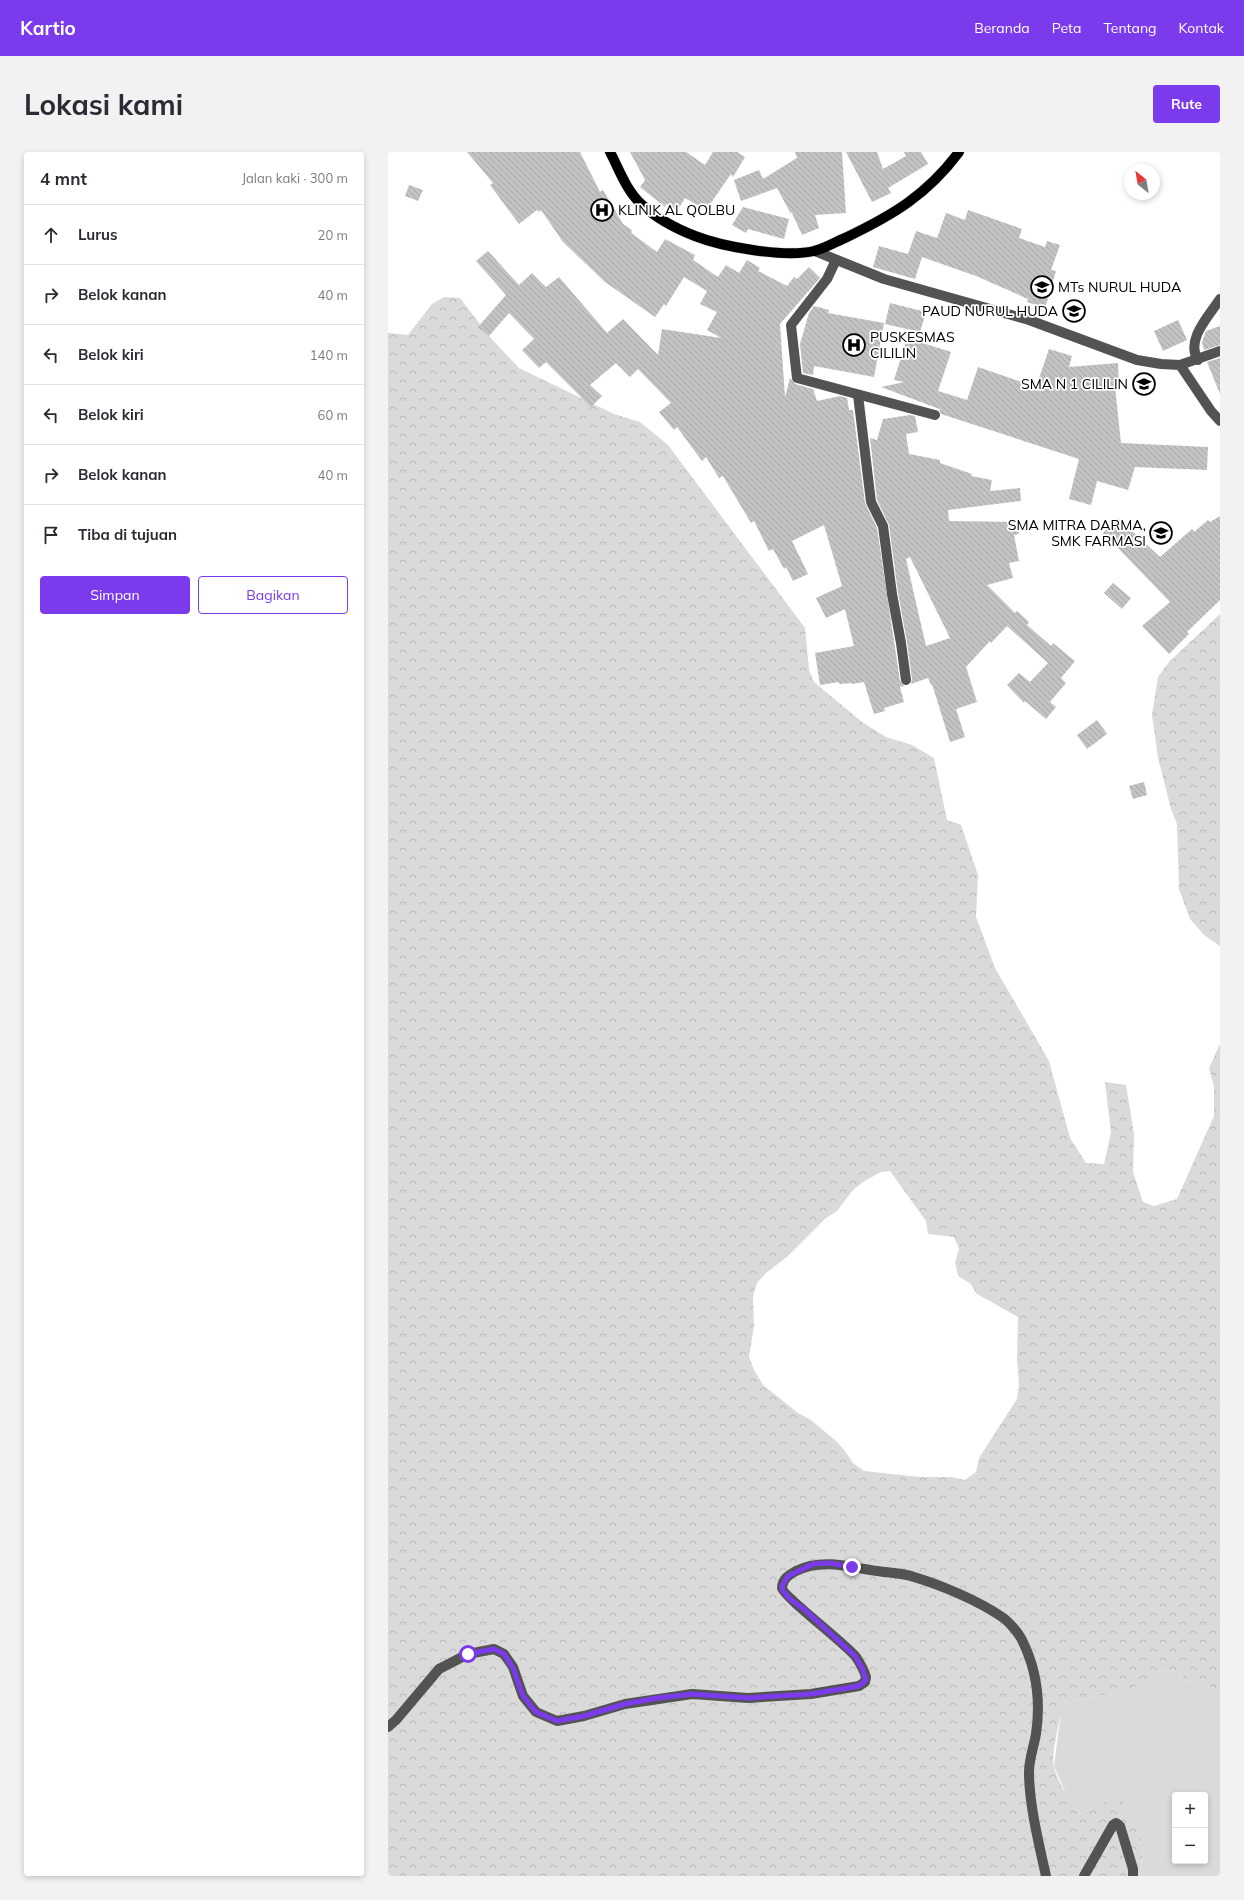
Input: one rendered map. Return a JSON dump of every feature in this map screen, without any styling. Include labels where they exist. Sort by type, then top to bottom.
[{"type":"main road","points":[[610,152],[625,183],[641,204],[665,220],[695,236],[722,244],[782,253],[815,251],[870,226],[916,198],[945,171],[959,152]]},
{"type":"street","points":[[815,251],[884,279],[1029,320],[1136,360],[1180,365],[1198,360],[1220,351]]},
{"type":"street","points":[[836,260],[827,279],[791,325],[797,378],[935,415]]},
{"type":"street","points":[[1198,360],[1194,354],[1193,347],[1195,338],[1220,299]]},
{"type":"street","points":[[1180,365],[1211,411],[1220,421]]},
{"type":"street","points":[[858,395],[871,502],[883,526],[906,680]]},
{"type":"street","points":[[388,1727],[402,1714],[439,1669],[468,1654],[494,1649],[504,1654],[513,1668],[523,1696],[536,1712],[557,1721],[584,1716],[625,1704],[685,1695],[748,1698],[811,1694],[859,1686],[865,1682],[866,1677],[855,1656],[805,1610],[790,1599],[783,1591],[782,1586],[784,1581],[788,1576],[803,1568],[813,1564],[829,1563],[913,1576],[971,1600],[1003,1617],[1020,1637],[1034,1672],[1039,1699],[1038,1721],[1029,1770],[1030,1789],[1046,1876]]},
{"type":"street","points":[[1084,1876],[1113,1824],[1116,1823],[1120,1826],[1133,1870],[1133,1876]]},
{"type":"green space","points":[[444,297],[460,298],[489,336],[519,368],[614,414],[640,422],[668,445],[805,628],[809,670],[814,682],[862,722],[886,737],[912,745],[934,758],[947,820],[961,825],[978,875],[976,917],[995,968],[1049,1061],[1070,1138],[1086,1163],[1104,1164],[1111,1132],[1105,1082],[1126,1085],[1134,1134],[1133,1172],[1143,1202],[1154,1206],[1177,1199],[1214,1116],[1214,1087],[1209,1068],[1220,1044],[1220,1690],[1186,1680],[1178,1670],[1163,1671],[1129,1690],[1074,1701],[1061,1711],[1053,1762],[1061,1785],[1068,1798],[1080,1814],[1104,1802],[1121,1797],[1141,1839],[1143,1852],[1139,1876],[388,1876],[388,333],[408,335],[432,304]],"holes":[[[890,1171],[926,1221],[928,1234],[954,1237],[959,1249],[955,1262],[958,1276],[970,1283],[977,1294],[1018,1317],[1017,1359],[1019,1385],[1017,1399],[979,1458],[976,1472],[965,1480],[952,1477],[920,1477],[864,1471],[853,1463],[836,1441],[811,1420],[798,1413],[763,1385],[754,1370],[749,1357],[754,1326],[753,1296],[757,1283],[766,1273],[788,1256],[826,1218],[837,1211],[853,1190],[863,1182],[881,1172]]]},
{"type":"green space","points":[[1220,614],[1220,946],[1204,935],[1190,919],[1179,889],[1177,824],[1171,809],[1158,758],[1152,715],[1158,677],[1169,662]]},
{"type":"green space","points":[[1178,1670],[1186,1680],[1220,1690],[1220,1876],[1139,1876],[1143,1852],[1141,1840],[1121,1798],[1104,1802],[1080,1814],[1070,1804],[1054,1766],[1061,1711],[1074,1701],[1128,1690],[1163,1671]]},
{"type":"building","points":[[467,152],[580,152],[600,192],[603,190],[623,224],[632,230],[631,233],[657,252],[665,239],[695,255],[693,260],[718,277],[726,265],[739,273],[747,260],[760,268],[758,271],[787,286],[794,277],[797,279],[809,267],[820,278],[780,324],[785,397],[790,378],[795,384],[813,389],[817,401],[840,396],[847,398],[849,410],[853,410],[865,503],[877,528],[900,681],[904,686],[900,687],[904,702],[884,708],[885,711],[874,714],[864,682],[839,684],[839,682],[820,685],[815,653],[854,646],[845,609],[826,618],[816,598],[842,586],[824,525],[792,541],[808,574],[793,581],[786,567],[784,569],[773,549],[769,551],[754,521],[751,523],[723,476],[719,478],[706,457],[702,461],[677,427],[674,430],[659,412],[671,403],[638,369],[630,377],[616,363],[590,385],[602,396],[591,407],[546,362],[539,368],[522,350],[534,339],[509,313],[489,336],[478,327],[506,295],[476,261],[488,251],[519,285],[532,273],[546,287],[559,277],[607,333],[623,319],[658,355],[662,329],[721,338],[707,330],[717,312],[700,304],[707,291],[684,277],[666,306],[664,304],[655,317],[605,282],[563,242],[541,210],[539,212],[537,210],[519,224],[490,185],[493,183]]},
{"type":"building","points":[[630,152],[686,152],[705,165],[713,152],[737,152],[745,157],[733,177],[731,174],[706,210],[685,198],[677,211],[666,204],[665,207],[640,187],[645,180]]},
{"type":"building","points":[[795,152],[842,152],[846,213],[815,215],[819,228],[802,235],[791,211],[791,214],[777,188],[741,201],[734,180],[759,170],[763,179],[797,158]]},
{"type":"building","points":[[846,152],[877,152],[883,169],[906,156],[904,152],[921,152],[928,164],[888,188],[891,193],[872,202]]},
{"type":"building","points":[[409,185],[423,190],[418,201],[405,196]]},
{"type":"building","points":[[743,207],[789,219],[784,239],[748,229],[746,233],[732,225]]},
{"type":"building","points":[[968,210],[1022,229],[1019,238],[1045,247],[1047,241],[1060,245],[1051,270],[1056,271],[1045,308],[1027,302],[1028,299],[976,276],[922,257],[915,279],[873,267],[879,246],[908,254],[916,231],[937,238],[946,213],[965,220]]},
{"type":"building","points":[[890,303],[926,312],[920,332],[885,324]]},
{"type":"building","name":"PUSKESMAS CILILIN","points":[[814,306],[829,310],[828,313],[884,323],[874,377],[814,366],[813,375],[803,373],[800,344],[809,313]]},
{"type":"building","points":[[1178,320],[1187,340],[1163,351],[1154,331]]},
{"type":"building","points":[[1220,326],[1220,345],[1204,350],[1202,342],[1206,331]]},
{"type":"building","points":[[907,338],[951,352],[938,391],[967,400],[978,367],[1036,387],[1049,349],[1072,356],[1069,367],[1118,363],[1119,386],[1115,387],[1121,443],[1208,447],[1207,470],[1135,467],[1128,490],[1097,481],[1091,505],[1069,499],[1079,459],[941,414],[939,410],[942,410],[881,387],[904,382],[894,380]]},
{"type":"building","points":[[1220,358],[1220,394],[1207,362]]},
{"type":"building","points":[[910,415],[915,416],[918,432],[906,434],[909,454],[940,460],[940,463],[972,474],[971,476],[992,480],[990,491],[1020,488],[1021,501],[948,510],[949,521],[1020,522],[1019,534],[1014,535],[1019,561],[1009,563],[1013,578],[987,585],[1015,613],[1017,611],[1029,622],[1027,625],[1051,646],[1053,643],[1075,661],[1061,678],[1066,683],[1050,702],[1056,707],[1046,719],[1025,701],[1024,703],[1007,685],[1019,673],[1030,682],[1048,663],[1007,626],[991,643],[990,641],[966,667],[977,702],[956,709],[965,737],[950,742],[932,684],[931,685],[928,678],[911,684],[912,679],[907,642],[898,593],[889,525],[877,500],[870,438],[877,440],[883,419]],"holes":[[[910,557],[950,638],[926,646],[906,559]]]},
{"type":"building","points":[[1220,516],[1220,600],[1187,632],[1189,634],[1169,654],[1142,626],[1170,602],[1117,547],[1102,534],[1118,518],[1160,557],[1192,529],[1194,532],[1208,520],[1210,522]]},
{"type":"building","points":[[1113,583],[1131,598],[1122,609],[1104,593]]},
{"type":"building","points":[[1097,720],[1107,734],[1087,749],[1077,735]]},
{"type":"building","points":[[1144,782],[1147,795],[1133,799],[1129,786]]},
{"type":"place","name":"KLINIK AL QOLBU","points":[[602,210]]},
{"type":"place","name":"MTs NURUL HUDA","points":[[1042,287]]},
{"type":"place","name":"PAUD NURUL HUDA","points":[[1074,311]]},
{"type":"place","name":"PUSKESMAS CILILIN","points":[[854,345]]},
{"type":"place","name":"SMA N 1 CILILIN","points":[[1144,384]]},
{"type":"place","name":"SMA MITRA DARMA, SMK FARMASI","points":[[1161,533]]},
{"type":"route","points":[[468,1654],[494,1649],[504,1654],[513,1668],[523,1696],[536,1712],[557,1721],[584,1716],[625,1704],[692,1694],[748,1698],[775,1695],[811,1694],[851,1688],[862,1685],[866,1680],[862,1668],[855,1656],[805,1610],[790,1599],[783,1591],[782,1586],[788,1576],[813,1564],[829,1563],[852,1567]]}]
